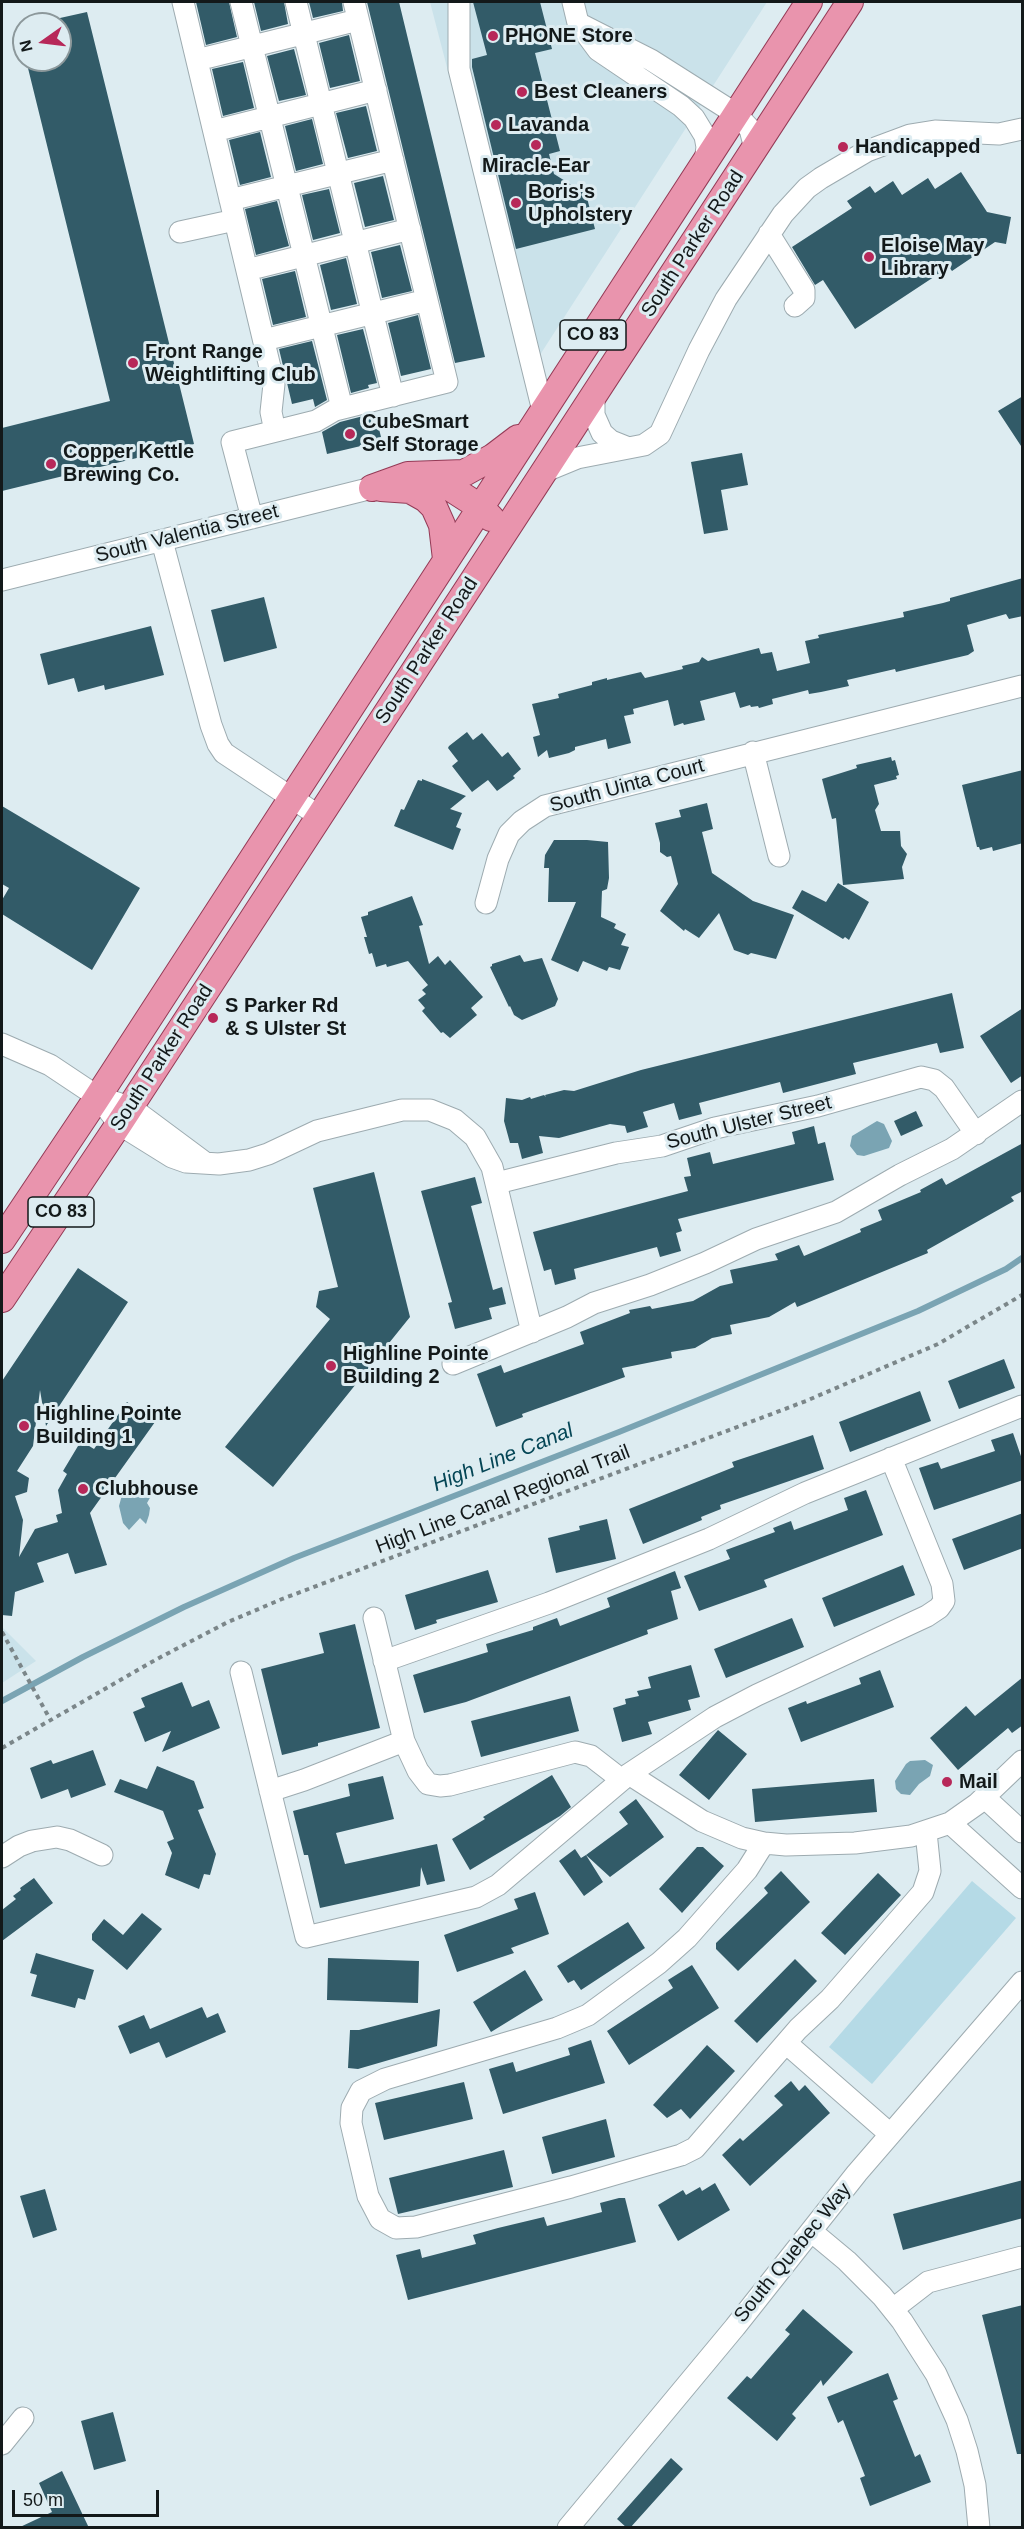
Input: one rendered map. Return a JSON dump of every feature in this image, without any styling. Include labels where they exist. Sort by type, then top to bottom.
[{"type":"main road","name":"South Parker Road","points":[[2,1240],[98,1098],[809,2]]},
{"type":"main road","name":"South Parker Road","points":[[2,1299],[124,1116],[850,2]]},
{"type":"main road","points":[[372,488],[401,477],[464,473],[493,457],[537,419]]},
{"type":"main road","points":[[415,475],[440,482],[480,507],[494,522],[499,540]]},
{"type":"main road","points":[[372,488],[410,490],[430,502],[440,518],[446,559]]},
{"type":"street","points":[[183,2],[274,384],[271,412],[275,431]]},
{"type":"street","points":[[241,2],[342,408]]},
{"type":"street","points":[[296,2],[393,396]]},
{"type":"street","points":[[459,2],[459,69],[537,419]]},
{"type":"street","points":[[573,2],[578,23],[592,44],[605,56],[681,106],[694,118],[706,142],[705,162]]},
{"type":"street","points":[[197,60],[304,33],[356,11],[447,382],[342,408],[329,412],[316,421],[232,442],[252,518]]},
{"type":"street","points":[[578,23],[638,52],[736,114],[750,129],[755,149]]},
{"type":"street","points":[[214,131],[376,90]]},
{"type":"street","points":[[543,472],[577,458],[650,442],[663,429],[704,340],[726,299],[783,214],[807,188],[847,161],[878,146],[925,132],[970,131],[993,135],[1023,129]]},
{"type":"street","points":[[180,232],[287,186],[393,160]]},
{"type":"street","points":[[247,270],[410,229]]},
{"type":"street","points":[[769,234],[804,290],[804,298],[795,306]]},
{"type":"street","points":[[264,340],[427,300]]},
{"type":"street","points":[[594,395],[594,415],[602,433],[611,441],[626,447]]},
{"type":"street","name":"South Valentia Street","points":[[2,580],[372,488]]},
{"type":"street","points":[[162,541],[215,739],[224,753],[319,816]]},
{"type":"street","name":"South Uinta Court","points":[[486,903],[504,844],[516,826],[532,813],[568,799],[1023,686]]},
{"type":"street","points":[[753,752],[779,856]]},
{"type":"street","points":[[2,1044],[34,1057],[69,1076],[124,1116],[176,1159],[230,1164],[268,1154],[316,1131],[388,1113],[421,1109],[435,1111],[455,1120],[475,1137],[488,1156],[532,1332]]},
{"type":"street","points":[[2,1060],[34,1057]]},
{"type":"street","name":"South Ulster Street","points":[[496,1183],[616,1153],[662,1146],[715,1128],[770,1114],[818,1106],[921,1077],[934,1080],[944,1088],[976,1134]]},
{"type":"street","points":[[453,1364],[532,1332],[594,1303],[650,1285],[756,1239],[836,1212],[976,1134],[1023,1101]]},
{"type":"street","points":[[384,1661],[549,1604],[709,1539],[787,1500],[1023,1406]]},
{"type":"street","points":[[241,1672],[306,1937],[469,1899],[487,1892],[626,1777],[729,1709],[927,1616],[942,1604],[945,1598],[942,1584],[891,1458]]},
{"type":"street","points":[[374,1618],[404,1741],[422,1778],[432,1786],[459,1783],[575,1752],[591,1756],[702,1821],[733,1835],[764,1843],[855,1843],[893,1839],[926,1832],[950,1823],[984,1797],[1023,1761]]},
{"type":"street","points":[[270,1791],[404,1741]]},
{"type":"street","points":[[984,1797],[1023,1832]]},
{"type":"street","points":[[950,1823],[1023,1888]]},
{"type":"street","points":[[764,1843],[747,1870],[687,1938],[659,1963],[588,2015],[557,2028],[385,2079],[361,2091],[355,2100],[351,2119],[368,2196],[377,2215],[386,2224],[396,2228],[408,2228],[571,2187],[681,2155],[695,2148],[786,2043],[830,1998],[923,1892],[930,1871],[926,1832]]},
{"type":"street","points":[[2,1857],[32,1841],[57,1837],[70,1840],[102,1855]]},
{"type":"street","name":"South Quebec Way","points":[[568,2528],[890,2134],[1023,1982]]},
{"type":"street","points":[[786,2043],[890,2134]]},
{"type":"street","points":[[811,2231],[861,2274],[893,2309],[936,2374],[957,2420],[975,2485],[979,2528]]},
{"type":"street","points":[[893,2309],[923,2285],[933,2280],[1023,2258]]},
{"type":"street","points":[[2,2444],[23,2418]]},
{"type":"path","name":"High Line Canal Regional Trail","points":[[2,1748],[157,1659],[244,1615],[806,1401],[938,1344],[1023,1295]]},
{"type":"path","points":[[2,1632],[51,1721]]},
{"type":"shaded area","points":[[430,2],[767,2],[527,375]]},
{"type":"shaded area","points":[[877,1121],[884,1124],[892,1141],[889,1148],[864,1156],[857,1155],[850,1146],[852,1136]]},
{"type":"shaded area","points":[[145,1486],[151,1496],[147,1503],[150,1508],[149,1515],[146,1524],[140,1518],[129,1530],[123,1523],[119,1506],[122,1495],[129,1488]]},
{"type":"shaded area","points":[[2,1627],[36,1661],[2,1683]]},
{"type":"shaded area","points":[[925,1760],[933,1765],[930,1776],[910,1795],[901,1794],[896,1789],[895,1781],[906,1764],[910,1761]]},
{"type":"shaded area","points":[[972,1881],[1016,1918],[872,2084],[829,2047]]},
{"type":"building","points":[[196,2],[229,2],[237,37],[206,45]]},
{"type":"building","points":[[254,2],[284,2],[288,24],[261,31]]},
{"type":"building","points":[[309,2],[342,2],[343,11],[313,18]]},
{"type":"building","points":[[367,2],[399,2],[485,357],[455,363]]},
{"type":"building","points":[[473,2],[540,2],[552,49],[535,53],[560,151],[549,154],[554,174],[586,194],[595,229],[516,249],[472,67],[472,59],[487,55]]},
{"type":"building","points":[[87,12],[194,444],[2,491],[2,428],[110,401],[29,72],[72,72],[72,15]]},
{"type":"building","points":[[349,35],[360,81],[330,88],[319,43]]},
{"type":"building","points":[[294,49],[306,95],[279,101],[267,56]]},
{"type":"building","points":[[243,62],[254,108],[223,116],[212,69]]},
{"type":"building","points":[[366,106],[377,151],[348,158],[336,113]]},
{"type":"building","points":[[312,119],[323,164],[296,171],[285,126]]},
{"type":"building","points":[[260,132],[271,177],[240,185],[229,140]]},
{"type":"building","points":[[961,172],[987,212],[1011,217],[1006,244],[995,242],[952,271],[949,267],[855,329],[823,280],[815,285],[792,247],[852,208],[847,201],[870,186],[875,193],[893,181],[902,195],[928,178],[935,189]]},
{"type":"building","points":[[383,176],[394,220],[365,227],[354,183]]},
{"type":"building","points":[[329,189],[340,233],[313,240],[302,195]]},
{"type":"building","points":[[277,201],[289,246],[256,255],[245,209]]},
{"type":"building","points":[[400,245],[412,291],[382,298],[371,252]]},
{"type":"building","points":[[346,258],[357,304],[331,310],[320,265]]},
{"type":"building","points":[[295,271],[306,317],[273,325],[262,279]]},
{"type":"building","points":[[418,315],[431,369],[401,376],[388,323]]},
{"type":"building","points":[[363,329],[377,383],[351,393],[337,335]]},
{"type":"building","points":[[312,341],[327,400],[315,407],[313,399],[292,404],[279,349]]},
{"type":"building","points":[[1023,396],[1023,449],[998,411]]},
{"type":"building","points":[[375,413],[382,441],[327,454],[322,432],[340,422]]},
{"type":"building","points":[[742,453],[748,485],[721,490],[728,530],[704,534],[691,462]]},
{"type":"building","points":[[1023,578],[1023,616],[1009,619],[1006,614],[967,625],[974,651],[968,655],[896,672],[895,669],[847,680],[849,686],[809,694],[808,690],[772,699],[773,704],[759,708],[750,705],[740,708],[735,692],[700,701],[705,720],[684,725],[683,723],[674,726],[668,700],[633,709],[634,714],[624,716],[631,743],[608,749],[606,739],[575,747],[575,750],[569,753],[549,758],[547,750],[538,757],[533,737],[540,735],[532,704],[559,698],[558,694],[592,685],[592,682],[607,678],[607,680],[641,672],[645,678],[683,669],[682,666],[699,662],[702,657],[708,661],[759,648],[761,654],[772,652],[777,671],[810,663],[805,641],[819,638],[818,635],[904,617],[903,612],[943,603],[950,601],[950,598]]},
{"type":"building","points":[[264,597],[277,648],[224,662],[211,610]]},
{"type":"building","points":[[151,626],[164,675],[105,690],[104,685],[78,692],[74,678],[48,685],[40,654]]},
{"type":"building","points":[[467,732],[473,740],[482,733],[502,757],[508,752],[521,769],[513,776],[515,778],[497,791],[488,780],[472,792],[452,766],[458,761],[448,748]]},
{"type":"building","points":[[891,757],[892,761],[895,760],[899,775],[896,776],[897,779],[874,785],[879,804],[875,810],[881,831],[900,831],[901,846],[907,854],[902,867],[904,879],[843,885],[836,818],[832,819],[822,779],[857,768],[856,765]]},
{"type":"building","points":[[1023,770],[1023,843],[993,851],[992,847],[980,850],[977,847],[962,785]]},
{"type":"building","points":[[422,779],[466,796],[450,809],[462,813],[456,827],[461,829],[453,850],[394,826],[418,780],[422,781]]},
{"type":"building","points":[[707,803],[713,829],[702,832],[712,873],[753,901],[794,915],[776,959],[751,953],[748,955],[734,950],[719,913],[699,938],[685,929],[684,931],[660,911],[678,884],[671,856],[667,857],[660,852],[655,823],[681,817],[679,810]]},
{"type":"building","points":[[2,806],[140,888],[92,970],[2,914],[2,900],[9,888],[2,884]]},
{"type":"building","points":[[554,840],[608,842],[609,878],[607,889],[602,891],[601,917],[616,924],[614,928],[626,934],[621,945],[629,947],[620,970],[609,967],[607,971],[583,961],[578,972],[551,960],[576,902],[548,902],[549,868],[544,868],[545,855]]},
{"type":"building","points":[[838,883],[869,902],[849,940],[845,937],[843,939],[792,908],[802,890],[826,902]]},
{"type":"building","points":[[412,896],[423,925],[419,926],[429,964],[438,956],[445,965],[450,960],[483,997],[471,1008],[477,1015],[450,1038],[443,1032],[441,1033],[422,1011],[425,1008],[418,1000],[426,994],[422,990],[428,985],[408,961],[387,967],[386,964],[376,967],[364,937],[367,937],[361,917],[368,915],[368,912]]},
{"type":"building","points":[[520,955],[524,962],[542,958],[558,999],[555,1006],[522,1020],[514,1015],[509,1007],[490,967],[492,964]]},
{"type":"building","points":[[952,993],[964,1048],[940,1053],[937,1043],[853,1063],[856,1074],[783,1093],[780,1082],[699,1103],[702,1114],[679,1120],[674,1103],[643,1112],[648,1127],[627,1133],[625,1126],[610,1124],[559,1138],[539,1136],[543,1153],[522,1159],[518,1143],[510,1143],[504,1121],[506,1098],[522,1100],[544,1095],[546,1097],[545,1095],[564,1090],[574,1091],[641,1070]]},
{"type":"building","points":[[1023,1008],[1023,1075],[1011,1083],[980,1036]]},
{"type":"building","points":[[916,1111],[923,1126],[901,1136],[894,1121]]},
{"type":"building","points":[[814,1126],[818,1144],[825,1142],[834,1180],[678,1219],[682,1231],[676,1233],[681,1251],[660,1257],[657,1247],[574,1269],[576,1279],[555,1285],[551,1269],[544,1271],[533,1232],[688,1191],[684,1177],[691,1176],[687,1158],[710,1152],[713,1164],[795,1144],[792,1132]]},
{"type":"building","points":[[1023,1143],[1023,1191],[1011,1197],[1014,1201],[927,1250],[928,1253],[797,1307],[795,1302],[769,1317],[730,1325],[732,1334],[712,1338],[695,1348],[671,1352],[672,1358],[622,1368],[625,1377],[522,1414],[523,1417],[496,1427],[477,1374],[501,1365],[504,1373],[584,1344],[580,1332],[630,1313],[629,1310],[650,1306],[652,1309],[693,1301],[720,1286],[733,1283],[730,1270],[778,1260],[775,1254],[799,1245],[804,1256],[861,1232],[860,1229],[882,1220],[878,1210],[921,1192],[920,1190],[942,1178],[946,1185]]},
{"type":"building","name":"Highline Pointe Building 2","points":[[374,1172],[410,1317],[273,1487],[225,1447],[330,1319],[316,1307],[319,1291],[338,1287],[313,1188]]},
{"type":"building","points":[[475,1177],[482,1203],[471,1206],[493,1290],[502,1287],[506,1304],[489,1308],[492,1319],[455,1329],[448,1303],[452,1302],[421,1191]]},
{"type":"building","name":"Highline Pointe Building 1","points":[[78,1268],[128,1302],[46,1426],[40,1390],[33,1446],[17,1471],[29,1478],[27,1492],[15,1496],[23,1520],[19,1557],[35,1529],[58,1522],[56,1515],[62,1513],[58,1490],[67,1474],[63,1471],[81,1441],[94,1449],[127,1402],[155,1422],[90,1513],[107,1565],[75,1574],[68,1553],[37,1563],[44,1582],[15,1592],[12,1616],[2,1615],[2,1381]]},
{"type":"building","points":[[1004,1359],[1015,1388],[959,1409],[948,1381]]},
{"type":"building","points":[[920,1391],[931,1421],[850,1452],[839,1422]]},
{"type":"building","points":[[1013,1433],[1023,1462],[1023,1480],[934,1510],[919,1468],[938,1462],[941,1469],[995,1451],[991,1440]]},
{"type":"building","points":[[813,1435],[824,1469],[720,1505],[721,1509],[701,1517],[702,1520],[643,1544],[629,1509],[734,1467],[732,1462]]},
{"type":"building","points":[[866,1490],[883,1535],[764,1580],[767,1587],[699,1611],[684,1576],[730,1559],[726,1550],[775,1532],[773,1528],[791,1521],[794,1530],[848,1510],[844,1498]]},
{"type":"building","points":[[1023,1513],[1023,1548],[964,1570],[952,1539]]},
{"type":"building","points":[[607,1519],[616,1559],[556,1573],[548,1538],[580,1530],[579,1526]]},
{"type":"building","points":[[903,1565],[915,1595],[834,1627],[822,1598]]},
{"type":"building","points":[[488,1570],[498,1602],[436,1620],[437,1623],[415,1630],[405,1595]]},
{"type":"building","points":[[675,1571],[681,1588],[671,1591],[678,1619],[647,1630],[648,1634],[466,1702],[424,1713],[413,1675],[488,1652],[486,1644],[533,1630],[533,1627],[557,1618],[560,1626],[610,1607],[607,1598]]},
{"type":"building","points":[[792,1618],[804,1647],[726,1678],[714,1649]]},
{"type":"building","points":[[355,1624],[380,1728],[318,1743],[318,1746],[282,1755],[261,1669],[324,1653],[319,1633]]},
{"type":"building","points":[[691,1665],[700,1697],[688,1700],[691,1710],[648,1722],[652,1734],[622,1742],[613,1708],[626,1704],[625,1699],[639,1696],[637,1691],[651,1688],[648,1677]]},
{"type":"building","points":[[880,1670],[894,1707],[801,1742],[788,1708],[806,1701],[807,1704],[861,1684],[859,1678]]},
{"type":"building","points":[[1023,1677],[1023,1725],[1012,1733],[1008,1728],[958,1770],[930,1738],[966,1706],[975,1716]]},
{"type":"building","points":[[182,1682],[192,1707],[209,1700],[220,1728],[162,1752],[171,1731],[145,1742],[133,1712],[145,1707],[141,1698]]},
{"type":"building","points":[[570,1696],[579,1731],[481,1757],[471,1721]]},
{"type":"building","points":[[718,1730],[747,1754],[709,1800],[679,1775]]},
{"type":"building","points":[[93,1750],[106,1785],[71,1798],[68,1789],[41,1799],[30,1768],[51,1760],[53,1764]]},
{"type":"building","points":[[157,1766],[194,1781],[204,1808],[198,1810],[216,1854],[210,1875],[204,1874],[199,1889],[165,1875],[172,1853],[167,1842],[174,1839],[163,1811],[114,1792],[120,1779],[147,1789]]},
{"type":"building","points":[[552,1775],[571,1807],[560,1816],[470,1870],[452,1839],[485,1819],[483,1817]]},
{"type":"building","points":[[383,1776],[394,1819],[336,1833],[345,1864],[437,1844],[445,1881],[427,1885],[421,1867],[420,1886],[320,1908],[308,1855],[304,1855],[293,1811],[350,1796],[348,1784]]},
{"type":"building","points":[[874,1779],[877,1812],[755,1822],[752,1789]]},
{"type":"building","points":[[636,1799],[664,1837],[610,1877],[586,1855],[628,1824],[619,1812]]},
{"type":"building","points":[[697,1847],[703,1847],[724,1866],[682,1913],[659,1889]]},
{"type":"building","points":[[575,1849],[581,1858],[586,1855],[603,1882],[584,1896],[559,1861]]},
{"type":"building","points":[[781,1871],[810,1902],[738,1971],[716,1949],[716,1943],[768,1893],[764,1888]]},
{"type":"building","points":[[878,1873],[901,1895],[845,1955],[821,1933]]},
{"type":"building","points":[[34,1878],[53,1903],[2,1941],[2,1910],[16,1899],[13,1896],[21,1890],[20,1888]]},
{"type":"building","points":[[535,1892],[549,1934],[511,1948],[514,1953],[457,1972],[444,1935],[518,1909],[514,1899]]},
{"type":"building","points":[[142,1913],[162,1929],[127,1970],[92,1940],[92,1934],[104,1919],[123,1935]]},
{"type":"building","points":[[628,1922],[645,1948],[581,1990],[574,1980],[568,1983],[557,1966]]},
{"type":"building","points":[[36,1953],[94,1970],[85,2000],[78,1998],[75,2008],[31,1996],[37,1975],[30,1973]]},
{"type":"building","points":[[328,1958],[419,1961],[418,2003],[327,2000]]},
{"type":"building","points":[[795,1959],[817,1981],[757,2043],[734,2021]]},
{"type":"building","points":[[692,1965],[719,2008],[629,2065],[607,2031],[673,1988],[668,1980]]},
{"type":"building","points":[[525,1970],[543,2000],[491,2032],[473,2002]]},
{"type":"building","points":[[202,2007],[207,2018],[218,2013],[226,2032],[166,2058],[159,2042],[130,2054],[118,2026],[144,2015],[150,2029]]},
{"type":"building","points":[[440,2009],[437,2046],[358,2069],[348,2068],[350,2030],[359,2030]]},
{"type":"building","points":[[591,2040],[605,2083],[503,2114],[489,2069],[513,2062],[516,2072],[570,2055],[568,2048]]},
{"type":"building","points":[[707,2045],[735,2071],[690,2119],[681,2109],[667,2118],[653,2105]]},
{"type":"building","points":[[791,2081],[799,2091],[805,2085],[830,2113],[750,2186],[722,2155],[740,2138],[743,2141],[783,2105],[774,2096]]},
{"type":"building","points":[[464,2082],[473,2119],[384,2140],[375,2103]]},
{"type":"building","points":[[606,2119],[615,2157],[552,2174],[542,2137]]},
{"type":"building","points":[[504,2150],[513,2187],[398,2214],[389,2178]]},
{"type":"building","points":[[1023,2180],[1023,2218],[903,2250],[893,2214]]},
{"type":"building","points":[[715,2183],[730,2210],[678,2241],[658,2205],[683,2190],[686,2195],[700,2187],[702,2191]]},
{"type":"building","points":[[45,2189],[57,2230],[33,2238],[20,2196]]},
{"type":"building","points":[[625,2198],[636,2242],[408,2300],[396,2255],[420,2249],[422,2258],[476,2244],[473,2235],[498,2228],[544,2217],[547,2226],[602,2212],[600,2203]]},
{"type":"building","points":[[1023,2305],[1023,2454],[1017,2454],[982,2315]]},
{"type":"building","points":[[803,2309],[853,2352],[823,2386],[821,2380],[792,2414],[796,2418],[777,2441],[727,2398],[747,2376],[751,2379],[790,2334],[785,2330]]},
{"type":"building","points":[[888,2373],[898,2399],[893,2401],[915,2457],[920,2454],[931,2482],[870,2506],[860,2478],[865,2476],[843,2420],[838,2423],[827,2397]]},
{"type":"building","points":[[113,2412],[126,2461],[94,2470],[81,2421]]},
{"type":"building","points":[[671,2458],[683,2469],[630,2528],[627,2528],[617,2519]]},
{"type":"building","points":[[62,2471],[89,2528],[18,2528],[52,2512],[39,2483]]},
{"type":"waterway","name":"High Line Canal","points":[[2,1701],[83,1657],[184,1607],[294,1558],[619,1432],[918,1311],[1006,1269],[1022,1258]]},
{"type":"place","name":"PHONE Store","points":[[493,36]]},
{"type":"place","name":"Best Cleaners","points":[[522,92]]},
{"type":"place","name":"Lavanda","points":[[496,125]]},
{"type":"place","name":"Miracle-Ear","points":[[536,145]]},
{"type":"place","name":"Handicapped","points":[[843,147]]},
{"type":"place","name":"Boris's Upholstery","points":[[516,203]]},
{"type":"place","name":"Eloise May Library","points":[[869,257]]},
{"type":"place","name":"Front Range Weightlifting Club","points":[[133,363]]},
{"type":"place","name":"CubeSmart Self Storage","points":[[350,434]]},
{"type":"place","name":"Copper Kettle Brewing Co.","points":[[51,464]]},
{"type":"place","name":"S Parker Rd & S Ulster St","points":[[213,1018]]},
{"type":"place","name":"Highline Pointe Building 2","points":[[331,1366]]},
{"type":"place","name":"Highline Pointe Building 1","points":[[24,1426]]},
{"type":"place","name":"Clubhouse","points":[[83,1489]]},
{"type":"place","name":"Mail","points":[[947,1782]]}]
